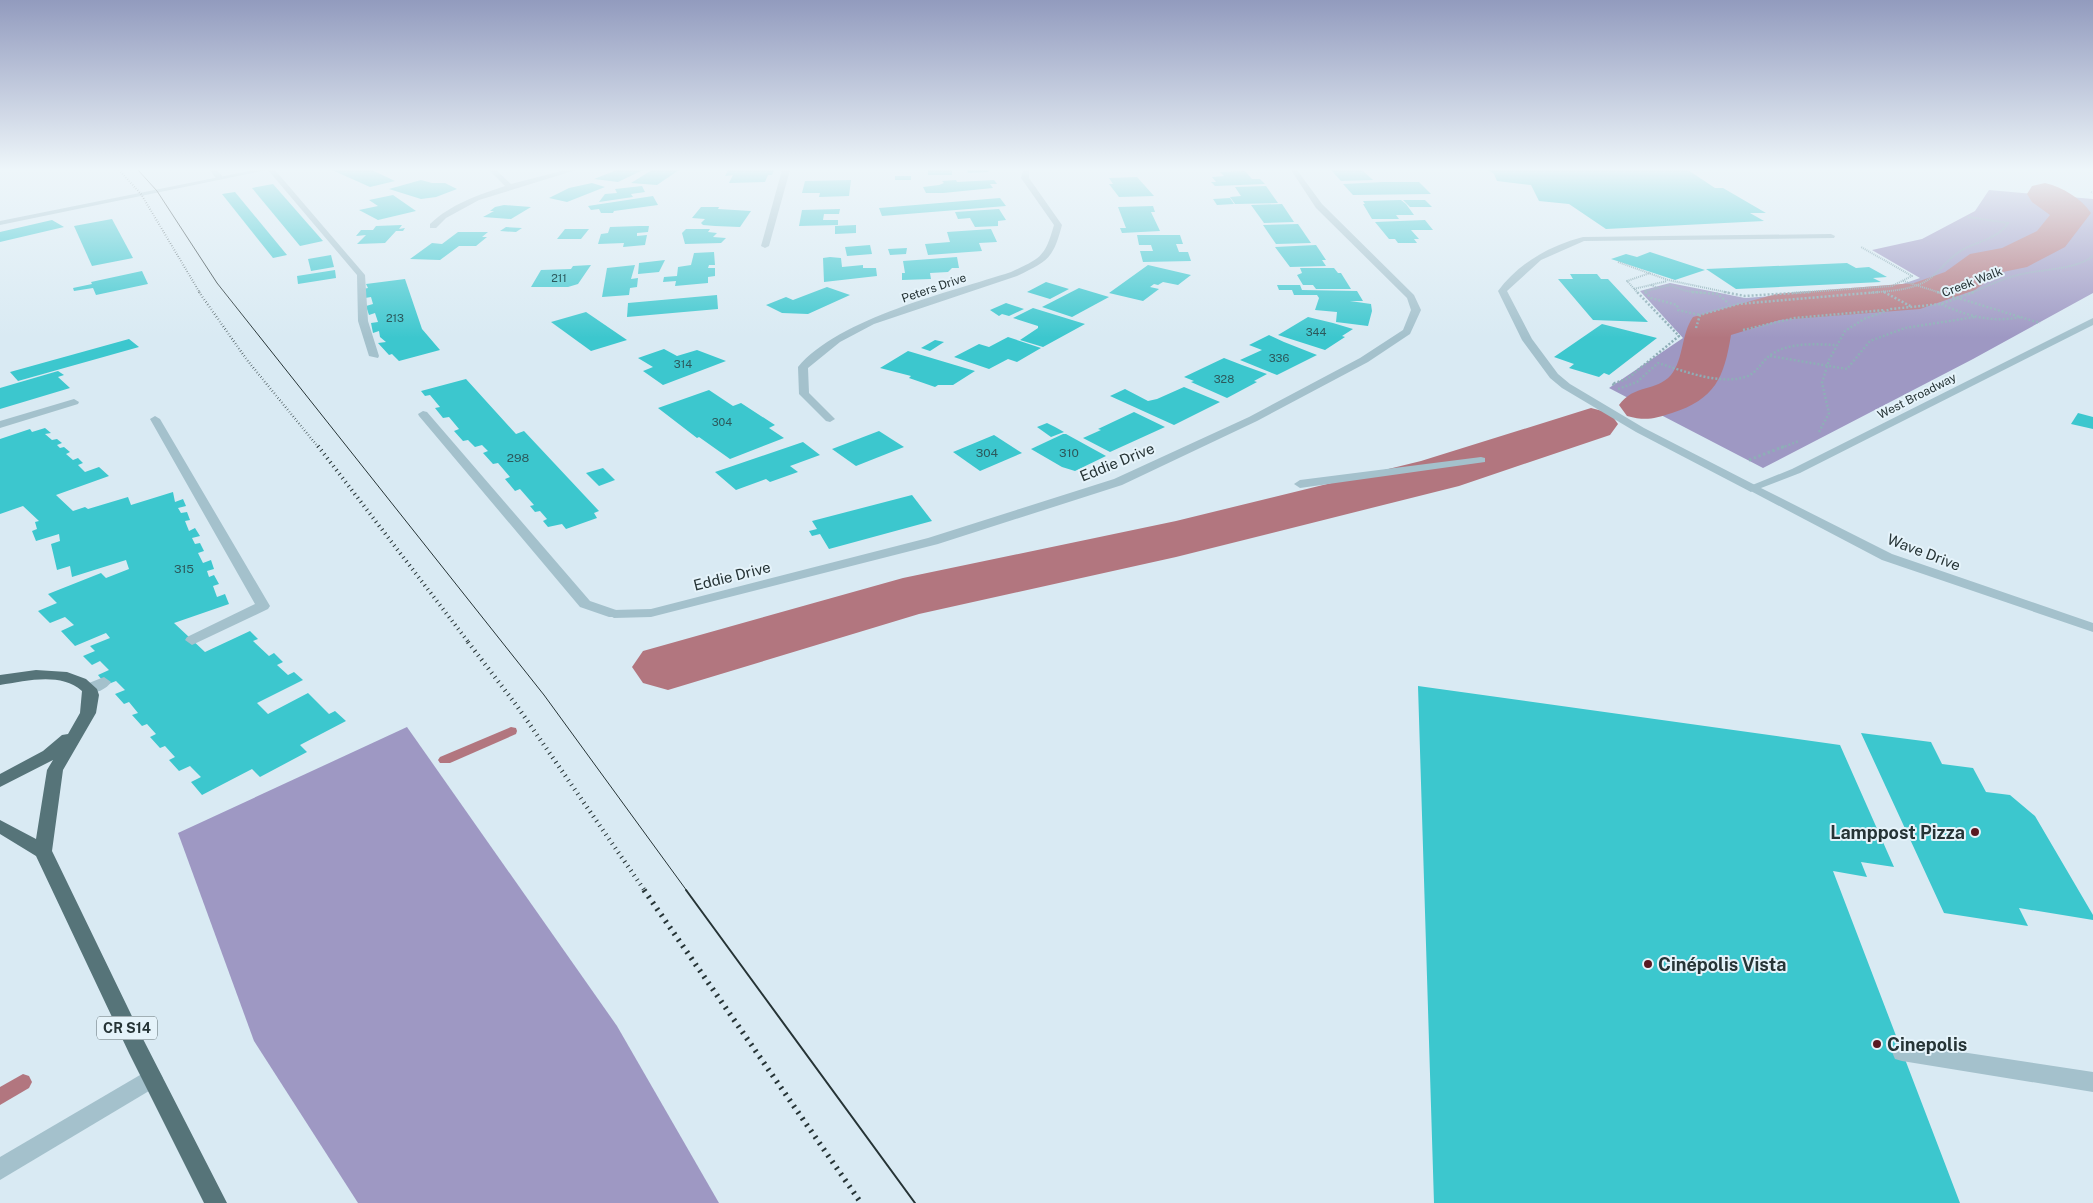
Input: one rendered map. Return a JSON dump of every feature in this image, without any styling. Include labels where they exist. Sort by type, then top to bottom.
[{"type":"main road","points":[[0,826],[43,851],[55,770],[88,713],[91,695],[89,689],[81,682],[62,675],[2,677]]},
{"type":"main road","points":[[0,781],[48,755],[75,733]]},
{"type":"main road","name":"CR S14","points":[[43,851],[152,1078],[216,1203]]},
{"type":"street","points":[[319,226],[361,275],[363,321],[374,356]]},
{"type":"street","points":[[765,246],[770,226]]},
{"type":"street","name":"Peters Drive","points":[[830,419],[804,394],[803,366],[836,340],[871,322],[1014,274],[1035,264],[1051,250],[1058,226]]},
{"type":"street","name":"Eddie Drive","points":[[423,414],[585,604],[614,614],[651,613],[933,541],[1118,482],[1253,419],[1364,360],[1406,332],[1416,310],[1411,297],[1339,226]]},
{"type":"street","name":"Wave Drive","points":[[1831,236],[1583,239],[1552,249],[1528,263],[1502,291],[1527,340],[1554,376],[1589,401],[1708,467],[1887,557],[2093,628]]},
{"type":"street","name":"West Broadway","points":[[1751,488],[1796,471],[2093,322]]},
{"type":"street","points":[[0,426],[74,402]]},
{"type":"street","points":[[1300,484],[1481,460]]},
{"type":"street","points":[[89,689],[104,682]]},
{"type":"street","points":[[1902,1052],[2093,1082]]},
{"type":"street","points":[[0,1169],[152,1078]]},
{"type":"lane","points":[[155,419],[263,606],[192,640]]},
{"type":"path","points":[[1729,304],[1718,294],[1686,291],[1670,285],[1645,291],[1651,298],[1671,301],[1677,305],[1678,310],[1700,315],[1729,304],[1912,287],[1930,280],[1955,255],[1965,248],[1984,242],[2005,230],[2007,226]]},
{"type":"path","points":[[1616,261],[1668,280],[1745,296],[1892,286],[1912,276],[1861,247]]},
{"type":"path","name":"Creek Walk","points":[[1818,433],[1829,413],[1822,383],[1835,345],[1845,331],[1864,319],[1891,309],[1941,304],[2012,276],[2066,266],[2088,260],[2093,256]]},
{"type":"path","points":[[1621,388],[1612,384],[1627,379],[1679,336],[1627,281],[1651,273]]},
{"type":"path","points":[[1634,289],[1668,280]]},
{"type":"path","points":[[1903,281],[2072,333]]},
{"type":"path","points":[[1651,285],[1658,288]]},
{"type":"path","points":[[1883,290],[1913,307]]},
{"type":"path","points":[[1941,304],[1975,317],[1993,321],[2009,321],[2022,317]]},
{"type":"path","points":[[1743,330],[1767,321],[1791,317],[1891,309]]},
{"type":"path","points":[[1696,328],[1700,315]]},
{"type":"path","points":[[1769,356],[1847,369],[1870,341],[1905,328],[1975,317]]},
{"type":"path","points":[[1611,391],[1637,382],[1658,363],[1710,376],[1745,377],[1758,371],[1769,356],[1795,346],[1813,344],[1835,345]]},
{"type":"path","points":[[1708,467],[1758,458],[1801,440]]},
{"type":"shaded area","points":[[1946,226],[2093,226],[2093,293],[1973,359],[1763,468],[1609,388],[1683,338],[1640,291],[1670,283],[1745,298],[1894,287],[1920,278],[1872,250],[1922,239]]},
{"type":"shaded area","points":[[407,727],[617,1026],[719,1203],[358,1203],[254,1041],[178,833]]},
{"type":"building","points":[[25,226],[64,227],[0,242],[0,232]]},
{"type":"building","points":[[74,226],[116,226],[133,258],[92,266]]},
{"type":"building","points":[[248,226],[263,226],[287,255],[273,258]]},
{"type":"building","points":[[284,226],[310,226],[323,241],[300,246]]},
{"type":"building","points":[[376,226],[401,226],[399,229],[405,228],[403,231],[396,231],[385,243],[357,244],[366,235],[356,236],[361,230],[373,230]]},
{"type":"building","points":[[649,226],[648,232],[637,233],[637,236],[647,235],[645,245],[623,247],[624,243],[598,244],[601,234],[608,233],[610,227]]},
{"type":"building","points":[[835,226],[856,226],[856,233],[835,234]]},
{"type":"building","points":[[1125,226],[1158,226],[1160,231],[1122,233],[1120,228],[1126,228]]},
{"type":"building","points":[[1264,226],[1299,226],[1311,243],[1276,244]]},
{"type":"building","points":[[1378,226],[1430,226],[1433,230],[1411,230],[1419,239],[1414,239],[1417,243],[1398,243],[1395,239],[1389,239]]},
{"type":"building","points":[[1602,226],[1662,226],[1606,229]]},
{"type":"building","points":[[506,227],[522,228],[516,232],[500,231]]},
{"type":"building","points":[[565,229],[589,229],[581,239],[557,239]]},
{"type":"building","points":[[686,229],[710,229],[708,232],[717,233],[713,237],[726,238],[721,243],[685,244],[682,233]]},
{"type":"building","points":[[991,229],[997,242],[979,243],[982,251],[928,255],[925,244],[950,242],[947,232]]},
{"type":"building","points":[[458,232],[488,232],[482,237],[487,237],[476,246],[459,246],[440,260],[410,259],[432,243],[442,244]]},
{"type":"building","points":[[1137,235],[1180,235],[1183,244],[1176,244],[1179,252],[1188,252],[1191,261],[1143,262],[1140,251],[1153,251],[1151,245],[1139,245]]},
{"type":"building","points":[[870,245],[872,254],[847,256],[845,247]]},
{"type":"building","points":[[1316,245],[1326,260],[1322,260],[1326,266],[1290,267],[1275,247]]},
{"type":"building","points":[[907,248],[906,254],[890,255],[888,249]]},
{"type":"building","points":[[714,252],[715,265],[709,265],[708,268],[715,268],[715,276],[708,277],[708,283],[675,286],[676,281],[663,282],[664,277],[677,276],[678,267],[691,265],[694,253]]},
{"type":"building","points":[[1650,252],[1705,270],[1675,280],[1611,259],[1626,254],[1637,257]]},
{"type":"building","points":[[331,255],[334,267],[311,271],[308,259]]},
{"type":"building","points":[[957,257],[959,268],[952,268],[948,272],[930,273],[931,279],[902,280],[902,273],[905,273],[903,261]]},
{"type":"building","points":[[823,258],[841,258],[842,267],[863,265],[863,268],[876,268],[877,276],[824,282]]},
{"type":"building","points":[[665,260],[659,272],[638,274],[639,263]]},
{"type":"building","points":[[1847,263],[1856,268],[1869,267],[1887,277],[1873,278],[1881,282],[1736,289],[1706,269]]},
{"type":"building","points":[[591,265],[578,284],[568,287],[531,287],[541,270],[571,269],[573,266]]},
{"type":"building","points":[[635,265],[631,279],[638,278],[637,287],[630,288],[629,295],[602,297],[607,268]]},
{"type":"building","points":[[1148,265],[1191,275],[1178,285],[1163,282],[1158,285],[1154,284],[1150,287],[1159,289],[1143,301],[1109,293]]},
{"type":"building","points":[[1300,268],[1334,268],[1338,273],[1341,273],[1351,289],[1316,289],[1313,285],[1303,285],[1297,275],[1302,273]]},
{"type":"building","points":[[335,270],[336,278],[298,284],[297,276]]},
{"type":"building","points":[[142,271],[148,284],[96,295],[93,288],[74,291],[73,288],[92,284],[91,282]]},
{"type":"building","points":[[1570,274],[1597,274],[1601,279],[1608,279],[1648,322],[1593,320],[1558,279],[1573,279]]},
{"type":"building","points":[[405,279],[422,329],[440,350],[399,361],[392,354],[389,355],[378,343],[386,342],[380,337],[379,331],[373,333],[371,323],[378,322],[375,313],[369,315],[366,306],[373,304],[371,297],[365,298],[363,289],[368,288],[366,284]]},
{"type":"building","points":[[1046,282],[1069,289],[1050,299],[1027,292]]},
{"type":"building","points":[[1277,285],[1300,285],[1302,290],[1357,291],[1363,301],[1350,301],[1371,304],[1372,311],[1368,326],[1336,322],[1337,312],[1315,310],[1319,298],[1317,295],[1294,295],[1292,290],[1279,290]]},
{"type":"building","points":[[827,287],[850,295],[808,314],[782,313],[766,305],[786,297],[793,300]]},
{"type":"building","points":[[1079,288],[1109,297],[1072,317],[1042,307]]},
{"type":"building","points":[[717,295],[718,309],[627,317],[628,303]]},
{"type":"building","points":[[1006,303],[1024,309],[1009,316],[1002,314],[999,316],[990,310]]},
{"type":"building","points":[[1033,308],[1085,324],[1043,347],[1020,340],[1038,328],[1038,326],[1013,318]]},
{"type":"building","points":[[586,312],[627,340],[591,351],[551,322]]},
{"type":"building","points":[[1308,317],[1353,329],[1342,336],[1345,337],[1325,350],[1278,335]]},
{"type":"building","points":[[1602,324],[1657,338],[1609,375],[1604,373],[1599,377],[1569,368],[1574,364],[1554,357]]},
{"type":"building","points":[[1269,335],[1317,355],[1277,375],[1240,360],[1262,350],[1249,345]]},
{"type":"building","points":[[1008,337],[1041,348],[1017,362],[1008,359],[989,369],[954,357],[979,344],[989,347]]},
{"type":"building","points":[[129,339],[139,347],[18,381],[10,372]]},
{"type":"building","points":[[935,340],[944,342],[930,351],[921,348]]},
{"type":"building","points":[[664,349],[677,356],[697,350],[726,361],[663,385],[643,371],[653,367],[638,358]]},
{"type":"building","points":[[908,351],[975,371],[953,385],[938,385],[935,387],[909,378],[911,376],[880,368]]},
{"type":"building","points":[[1224,358],[1267,374],[1254,381],[1257,382],[1227,398],[1184,377]]},
{"type":"building","points":[[58,371],[64,375],[58,377],[70,388],[0,409],[0,388]]},
{"type":"building","points":[[466,379],[516,434],[524,431],[599,511],[594,513],[597,518],[566,529],[562,524],[548,527],[543,521],[547,519],[540,511],[535,512],[530,506],[534,505],[520,489],[515,491],[505,479],[510,477],[498,463],[493,464],[483,453],[488,451],[482,445],[475,447],[468,440],[463,441],[454,431],[459,429],[449,417],[443,418],[435,408],[440,407],[430,395],[425,396],[421,391]]},
{"type":"building","points":[[1184,387],[1220,402],[1174,425],[1110,396],[1125,389],[1148,401]]},
{"type":"building","points":[[709,390],[733,406],[741,403],[775,425],[769,428],[784,438],[730,459],[699,437],[697,438],[658,408]]},
{"type":"building","points":[[1134,412],[1165,427],[1110,452],[1083,438],[1101,430],[1098,429]]},
{"type":"building","points":[[2078,413],[2093,417],[2093,429],[2071,424]]},
{"type":"building","points":[[1047,423],[1064,432],[1051,437],[1037,427]]},
{"type":"building","points":[[45,428],[51,433],[45,434],[52,440],[57,439],[62,443],[57,445],[60,448],[64,447],[70,452],[66,454],[73,460],[78,458],[83,463],[78,465],[85,472],[99,467],[109,476],[56,495],[73,511],[85,507],[88,509],[128,497],[131,505],[173,492],[175,502],[183,499],[186,506],[178,508],[181,513],[187,512],[190,520],[185,521],[189,531],[195,528],[200,536],[192,538],[195,544],[200,543],[204,551],[198,553],[203,563],[211,560],[214,569],[207,571],[209,577],[214,575],[219,584],[213,586],[217,597],[225,594],[229,604],[174,623],[205,652],[250,631],[258,639],[253,641],[269,656],[274,653],[283,662],[277,665],[288,675],[294,672],[303,680],[257,703],[268,714],[308,693],[329,714],[335,711],[346,721],[300,745],[307,752],[260,777],[252,769],[202,795],[191,782],[201,777],[190,766],[179,771],[169,760],[175,757],[165,746],[160,748],[150,737],[156,734],[147,724],[142,726],[132,715],[138,713],[129,702],[124,704],[115,694],[125,690],[116,681],[106,685],[98,675],[109,670],[100,661],[92,665],[83,656],[95,651],[90,646],[110,638],[106,633],[75,646],[61,631],[74,625],[65,617],[50,623],[38,611],[57,603],[48,594],[101,573],[106,578],[129,569],[126,560],[72,577],[70,566],[57,570],[51,544],[60,541],[59,534],[36,541],[32,531],[37,529],[35,522],[39,521],[23,506],[0,514],[0,439],[30,429],[32,432]]},
{"type":"building","points":[[879,431],[904,447],[856,466],[832,449]]},
{"type":"building","points":[[1063,434],[1106,456],[1075,471],[1062,467],[1031,449]]},
{"type":"building","points":[[994,435],[1022,453],[980,471],[953,452]]},
{"type":"building","points":[[803,442],[820,455],[790,466],[798,472],[770,482],[766,479],[736,490],[715,472]]},
{"type":"building","points":[[603,468],[615,480],[599,486],[586,473]]},
{"type":"building","points":[[912,495],[932,521],[829,549],[820,534],[812,536],[809,531],[817,529],[812,521]]},
{"type":"building","name":"Cinépolis Vista","points":[[1418,686],[1840,745],[1894,867],[1861,862],[1867,877],[1833,871],[1960,1203],[1434,1203]]},
{"type":"building","points":[[1861,733],[1931,742],[1942,764],[1973,768],[1986,792],[2010,795],[2035,816],[2093,915],[2093,920],[2019,908],[2028,926],[1944,913]]},
{"type":"waterway","points":[[1645,405],[1679,393],[1693,380],[1701,364],[1709,327],[1776,307],[1920,296],[1960,281],[1985,263],[2013,258],[2051,239],[2061,226]]},
{"type":"waterway","points":[[668,667],[903,598],[1176,539],[1439,474],[1591,424]]},
{"type":"waterway","points":[[445,760],[511,731]]},
{"type":"waterway","points":[[0,1097],[23,1082]]},
{"type":"tram line","points":[[180,226],[217,283],[544,695],[687,891]]},
{"type":"tram line","points":[[686,890],[915,1203]]},
{"type":"railway","points":[[160,226],[200,293]]},
{"type":"railway","points":[[199,292],[247,360],[319,448]]},
{"type":"railway","points":[[318,446],[469,643]]},
{"type":"railway","points":[[468,642],[517,706],[645,891]]},
{"type":"railway","points":[[644,890],[861,1203]]},
{"type":"place","name":"Lamppost Pizza","points":[[1975,832]]},
{"type":"place","name":"Cinépolis Vista","points":[[1648,964]]},
{"type":"place","name":"Cinepolis","points":[[1877,1044]]}]
